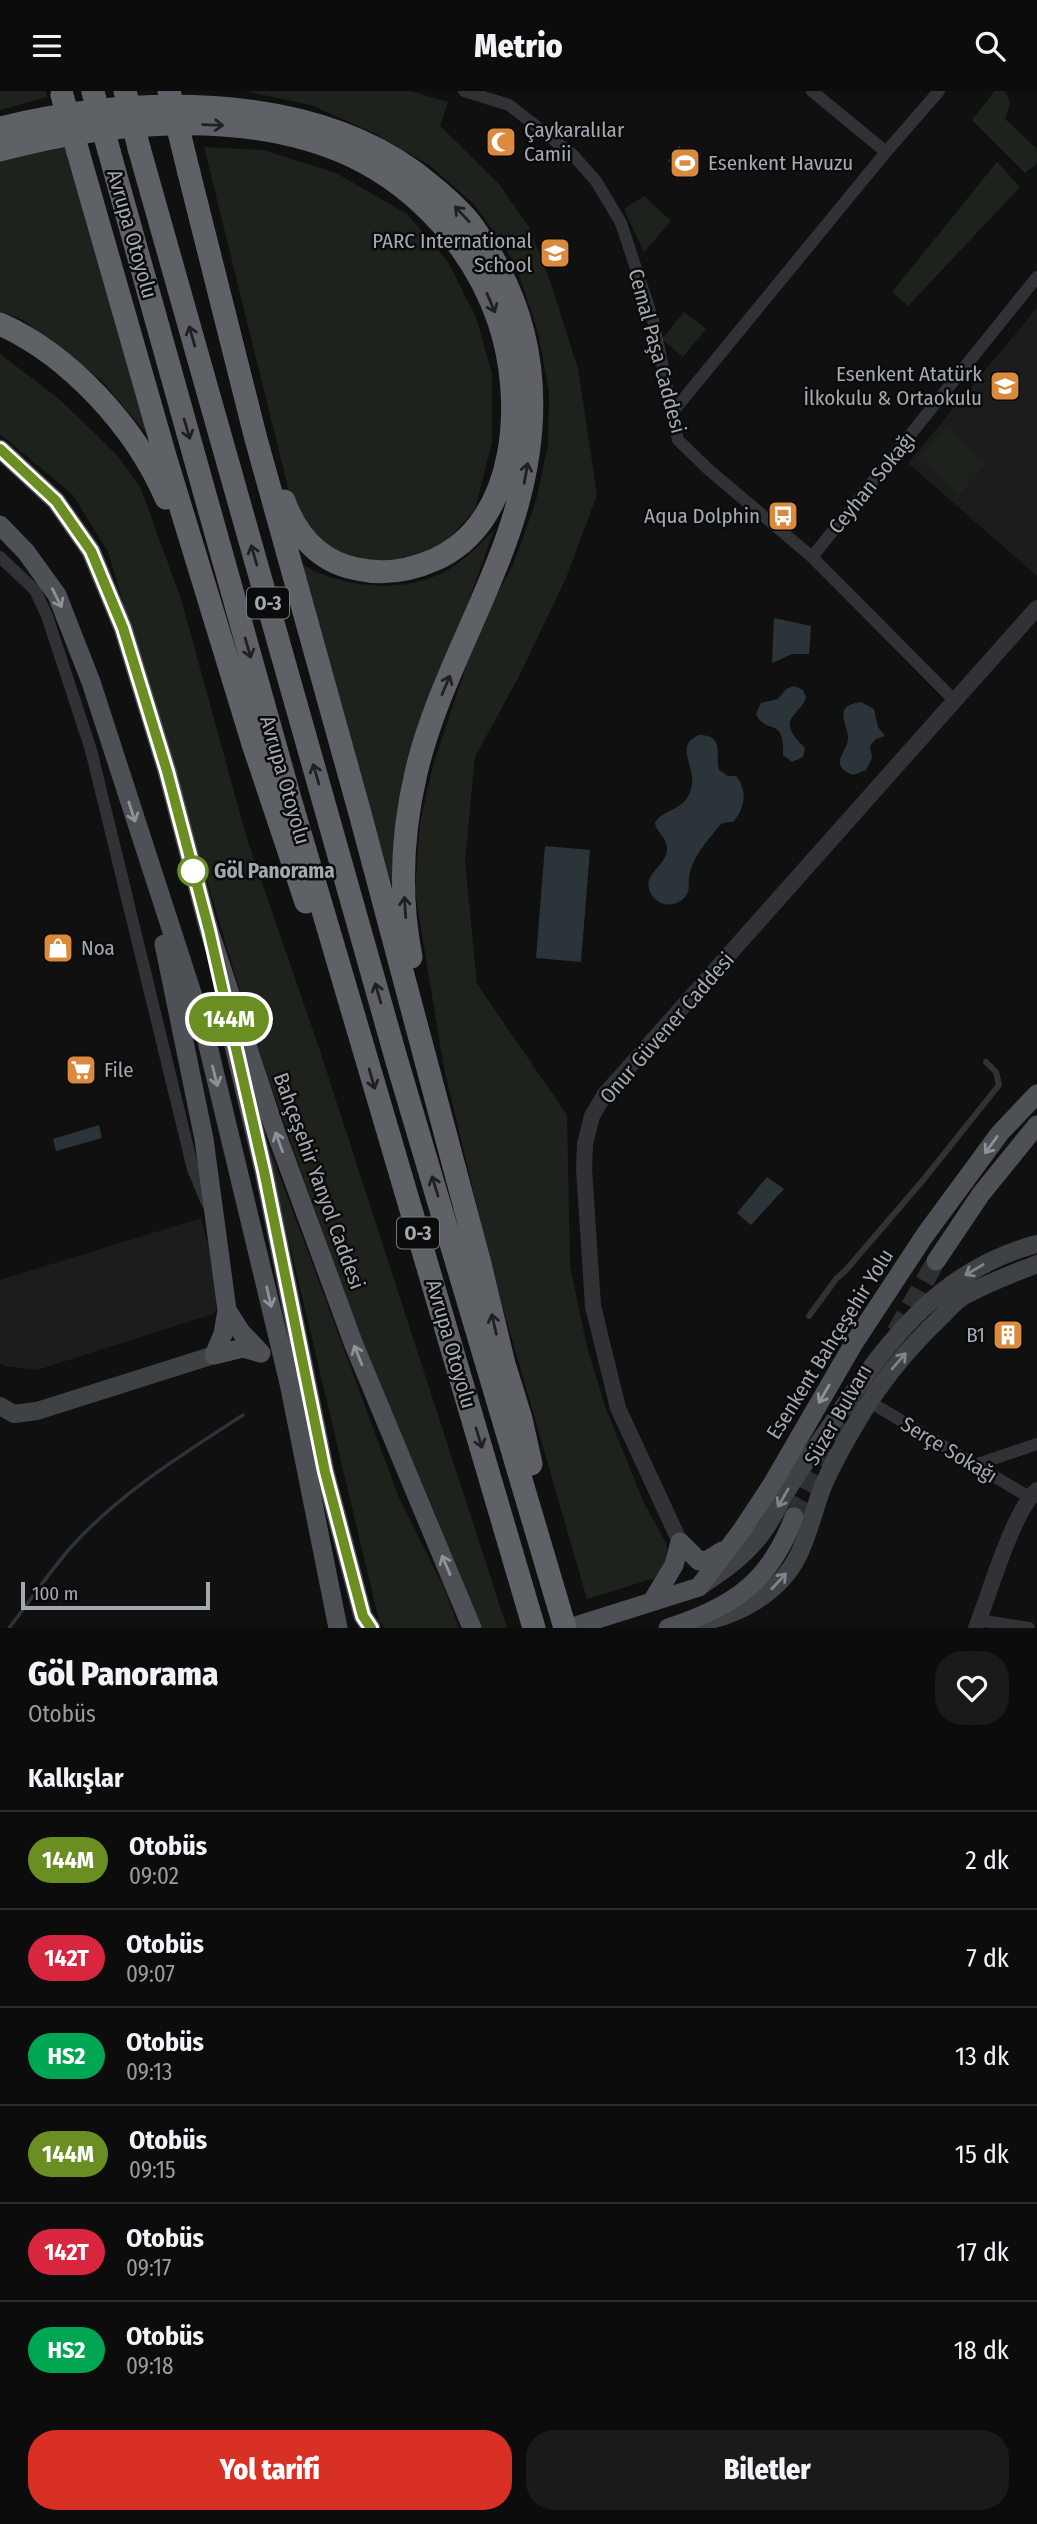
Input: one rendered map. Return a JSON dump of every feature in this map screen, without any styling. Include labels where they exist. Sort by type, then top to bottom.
[{"type":"highway","name":"Avrupa Otoyolu","points":[[93,91],[332,943],[534,1628]]},
{"type":"highway","name":"Avrupa Otoyolu","points":[[125,91],[396,1058],[567,1628]]},
{"type":"highway","points":[[169,91],[281,535],[361,817],[504,1364],[521,1419],[530,1459],[538,1534]]},
{"type":"highway","points":[[61,93],[161,443],[253,744],[298,880],[316,921],[332,943]]},
{"type":"highway","points":[[0,128],[116,107],[184,102],[250,108],[323,123],[386,152],[446,197],[468,221],[500,271],[515,303],[528,354],[533,389],[532,425],[525,479],[515,515],[438,706],[416,771],[405,839],[405,912],[421,1008],[422,1047]]},
{"type":"highway","points":[[0,150],[97,130],[139,125],[237,126],[267,131],[324,145],[353,157],[391,178],[450,232],[472,265],[499,323],[511,377],[509,450],[498,494],[485,518],[467,540],[446,555],[430,562],[393,572],[343,566],[323,555],[307,543],[296,528],[260,426],[249,411]]},
{"type":"highway","points":[[0,324],[36,344],[59,361],[107,407],[130,434],[165,496],[212,626],[227,657]]},
{"type":"main road","name":"Bahçeşehir Yanyol Caddesi","points":[[0,449],[56,501],[91,551],[123,628],[167,771],[209,930],[275,1131],[354,1345],[472,1628]]},
{"type":"main road","points":[[0,525],[26,552],[57,595],[91,682],[205,1033],[289,1383],[338,1628]]},
{"type":"main road","points":[[147,859],[204,1139],[216,1225],[227,1310],[223,1334],[214,1355]]},
{"type":"main road","points":[[209,930],[264,1171],[325,1472],[363,1616],[371,1628]]},
{"type":"main road","name":"Esenkent Bahçeşehir Yolu","points":[[699,1587],[771,1486],[854,1343],[925,1235],[1000,1133],[1037,1094]]},
{"type":"main road","points":[[936,1261],[981,1194],[1037,1125]]},
{"type":"main road","name":"Süzer Bulvarı","points":[[699,1587],[731,1567],[763,1533],[789,1487],[876,1357],[910,1319],[940,1292],[979,1267],[1015,1250],[1037,1244]]},
{"type":"main road","name":"Süzer Bulvarı","points":[[671,1627],[714,1620],[740,1609],[762,1597],[783,1578],[797,1558],[836,1457],[892,1368],[961,1298],[1037,1264]]},
{"type":"main road","points":[[227,1310],[241,1332],[289,1383]]},
{"type":"main road","points":[[0,1406],[14,1414],[37,1411],[214,1355],[243,1348],[261,1353]]},
{"type":"main road","points":[[671,1627],[718,1608],[751,1587],[772,1563],[784,1543],[794,1517]]},
{"type":"main road","points":[[680,1542],[699,1561],[709,1559],[729,1546]]},
{"type":"main road","points":[[653,1600],[674,1565],[680,1542]]},
{"type":"main road","points":[[567,1628],[699,1587]]},
{"type":"street","name":"Cemal Paşa Caddesi","points":[[467,91],[509,105],[573,155],[596,181],[621,223],[653,320],[678,440],[709,470],[812,557],[954,701]]},
{"type":"street","points":[[812,91],[886,152]]},
{"type":"street","points":[[671,414],[939,91]]},
{"type":"street","name":"Ceyhan Sokağı","points":[[812,557],[1037,277]]},
{"type":"street","points":[[0,557],[35,590],[47,615],[91,750],[193,1169],[216,1225]]},
{"type":"street","name":"Onur Güvener Caddesi","points":[[680,1542],[618,1408],[593,1306],[584,1169],[585,1143],[592,1116],[605,1094],[1037,608]]},
{"type":"street","name":"Serçe Sokağı","points":[[870,1402],[975,1465],[1033,1494]]},
{"type":"street","points":[[975,1465],[1037,1444]]},
{"type":"street","points":[[1030,1628],[978,1624],[1004,1552],[1033,1494]]},
{"type":"lane","points":[[809,1317],[836,1279],[846,1271],[924,1179],[999,1085],[996,1072],[986,1062]]},
{"type":"shaded area","points":[[0,91],[46,91],[47,97],[0,110]]},
{"type":"shaded area","points":[[245,91],[410,91],[448,102],[440,126],[499,184],[529,227],[551,284],[578,369],[597,495],[566,578],[518,678],[475,757],[465,861],[477,984],[567,1115],[570,1266],[587,1347],[606,1409],[644,1503],[666,1543],[668,1559],[655,1578],[587,1599],[492,1270],[444,1068],[415,892],[420,822],[434,762],[479,628],[513,565],[536,501],[548,445],[549,392],[538,332],[515,263],[475,205],[429,165],[374,133],[311,105]]},
{"type":"shaded area","points":[[995,91],[1005,91],[1010,103],[1005,119],[1037,149],[1037,163],[1025,173],[972,120]]},
{"type":"shaded area","name":"Esenkent Havuzu","points":[[679,146],[701,166],[691,179],[668,161]]},
{"type":"shaded area","points":[[204,147],[263,150],[336,173],[407,214],[448,262],[476,317],[492,374],[492,441],[475,510],[439,549],[401,559],[369,561],[346,557],[323,543],[302,523],[290,496]]},
{"type":"shaded area","points":[[65,148],[151,439],[102,381],[23,320],[0,311],[0,160]]},
{"type":"shaded area","points":[[997,162],[1020,187],[908,306],[892,292]]},
{"type":"shaded area","points":[[644,196],[671,221],[644,252],[624,209]]},
{"type":"shaded area","name":"Esenkent Atatürk İlkokulu & Ortaokulu","points":[[1037,308],[1037,576],[908,463]]},
{"type":"shaded area","points":[[684,312],[706,329],[683,357],[662,339]]},
{"type":"shaded area","points":[[0,354],[58,398],[118,456],[141,489],[181,599],[247,839],[320,1051],[507,1628],[482,1628],[368,1361],[246,1011],[108,552],[73,495],[0,434]]},
{"type":"shaded area","points":[[946,426],[987,463],[959,495],[918,458]]},
{"type":"shaded area","points":[[494,530],[405,780],[392,886],[301,564],[351,583],[388,586],[406,584],[448,570]]},
{"type":"shaded area","points":[[774,618],[811,626],[809,654],[792,654],[772,663]]},
{"type":"shaded area","points":[[794,686],[803,690],[806,697],[791,719],[790,728],[805,748],[803,757],[792,762],[783,755],[783,743],[778,730],[765,724],[756,714],[761,703],[778,699],[786,689]]},
{"type":"shaded area","points":[[861,702],[874,709],[878,727],[885,736],[876,739],[870,746],[872,758],[866,770],[853,775],[841,767],[840,762],[848,737],[843,715],[847,707]]},
{"type":"shaded area","points":[[699,735],[713,738],[716,742],[719,770],[728,776],[736,776],[740,781],[744,799],[733,822],[720,825],[704,844],[692,866],[687,894],[678,902],[661,903],[649,889],[652,874],[667,851],[666,842],[655,823],[664,814],[681,805],[690,793],[692,777],[687,750],[692,739]]},
{"type":"shaded area","points":[[545,846],[590,850],[581,962],[536,958]]},
{"type":"shaded area","points":[[99,1125],[102,1138],[56,1151],[53,1139]]},
{"type":"shaded area","points":[[262,1128],[399,1498],[445,1590],[459,1628],[385,1628],[379,1621]]},
{"type":"shaded area","points":[[767,1177],[784,1189],[751,1225],[737,1213]]},
{"type":"shaded area","points":[[201,1218],[223,1300],[213,1314],[37,1370],[4,1366],[0,1363],[0,1280]]},
{"type":"waterway","points":[[9,1628],[72,1546],[91,1527],[153,1475],[243,1415]]},
{"type":"tunnel","points":[[896,1332],[936,1261]]},
{"type":"tunnel","points":[[794,1517],[869,1380]]},
{"type":"bus line","name":"144M","points":[[0,449],[56,501],[91,551],[123,628],[167,771],[209,930],[264,1171],[325,1472],[363,1616],[371,1628]]},
{"type":"place","name":"Çaykaralılar Camii","points":[[501,142]]},
{"type":"place","name":"Esenkent Havuzu","points":[[685,163]]},
{"type":"place","name":"PARC International School","points":[[555,253]]},
{"type":"place","name":"Esenkent Atatürk İlkokulu & Ortaokulu","points":[[1005,386]]},
{"type":"place","name":"Aqua Dolphin","points":[[783,516]]},
{"type":"place","name":"Göl Panorama","points":[[193,871]]},
{"type":"place","name":"Noa","points":[[58,948]]},
{"type":"place","name":"File","points":[[81,1070]]},
{"type":"place","name":"B1","points":[[1008,1335]]}]
